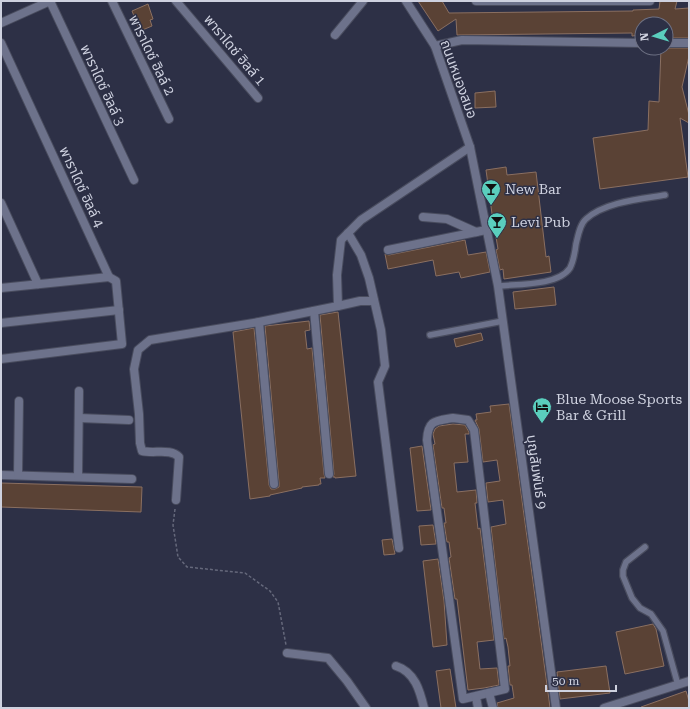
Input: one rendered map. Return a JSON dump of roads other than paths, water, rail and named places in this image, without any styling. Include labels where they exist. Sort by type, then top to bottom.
[{"type":"street","points":[[1,23],[31,5],[50,1]]},
{"type":"street","name":"พาราไดซ์ ฮิลล์ 3","points":[[50,1],[134,180]]},
{"type":"street","name":"พาราไดซ์ ฮิลล์ 2","points":[[112,1],[169,119]]},
{"type":"street","name":"พาราไดซ์ ฮิลล์ 1","points":[[176,1],[258,98]]},
{"type":"street","points":[[335,35],[363,1]]},
{"type":"street","name":"ถนนหนองสมอ","points":[[406,1],[435,46],[470,147]]},
{"type":"street","points":[[476,1],[650,1]]},
{"type":"street","points":[[435,46],[462,40],[634,43]]},
{"type":"street","name":"พาราไดซ์ ฮิลล์ 4","points":[[1,43],[109,277],[116,281],[122,344],[1,359]]},
{"type":"street","points":[[674,43],[689,43]]},
{"type":"street","points":[[338,306],[337,275],[341,240],[361,220],[470,147]]},
{"type":"street","name":"บุญสัมพันธ์ 9","points":[[470,147],[498,286],[556,708]]},
{"type":"street","points":[[1,203],[38,284]]},
{"type":"street","points":[[423,218],[447,219],[476,232]]},
{"type":"street","points":[[388,250],[486,230]]},
{"type":"street","points":[[348,233],[361,255],[369,278],[381,330],[385,366],[378,382],[399,548]]},
{"type":"street","points":[[1,288],[109,277]]},
{"type":"street","points":[[176,500],[179,457],[172,452],[150,453],[142,451],[140,443],[139,414],[134,369],[138,350],[150,340],[259,322],[360,301],[374,301]]},
{"type":"street","points":[[1,323],[119,310]]},
{"type":"street","points":[[314,311],[329,474]]},
{"type":"street","points":[[259,322],[274,484]]},
{"type":"street","points":[[78,477],[79,391]]},
{"type":"street","points":[[18,475],[19,401]]},
{"type":"street","points":[[79,418],[129,420]]},
{"type":"street","points":[[452,418],[468,420],[474,430],[476,443],[505,689],[489,693],[463,699],[427,440],[430,425],[436,421],[452,418]]},
{"type":"street","points":[[1,475],[132,478]]},
{"type":"street","points":[[287,653],[328,658],[348,681],[366,708]]},
{"type":"street","points":[[396,666],[406,670],[415,681],[422,697],[424,708]]},
{"type":"street","points":[[604,708],[689,681]]},
{"type":"street","points":[[489,693],[493,708]]},
{"type":"street","points":[[476,697],[478,708]]},
{"type":"lane","points":[[498,286],[546,282],[564,274],[570,268],[574,259],[578,234],[585,219],[600,210],[622,203],[665,195]]},
{"type":"lane","points":[[430,335],[503,321]]},
{"type":"lane","points":[[645,547],[626,562],[622,570],[623,576],[632,598],[640,608],[652,614],[663,631],[678,685]]},
{"type":"place","name":"New Bar","points":[[491,206]]},
{"type":"place","name":"Levi Pub","points":[[497,239]]},
{"type":"place","name":"Blue Moose Sports Bar & Grill","points":[[542,424]]}]
